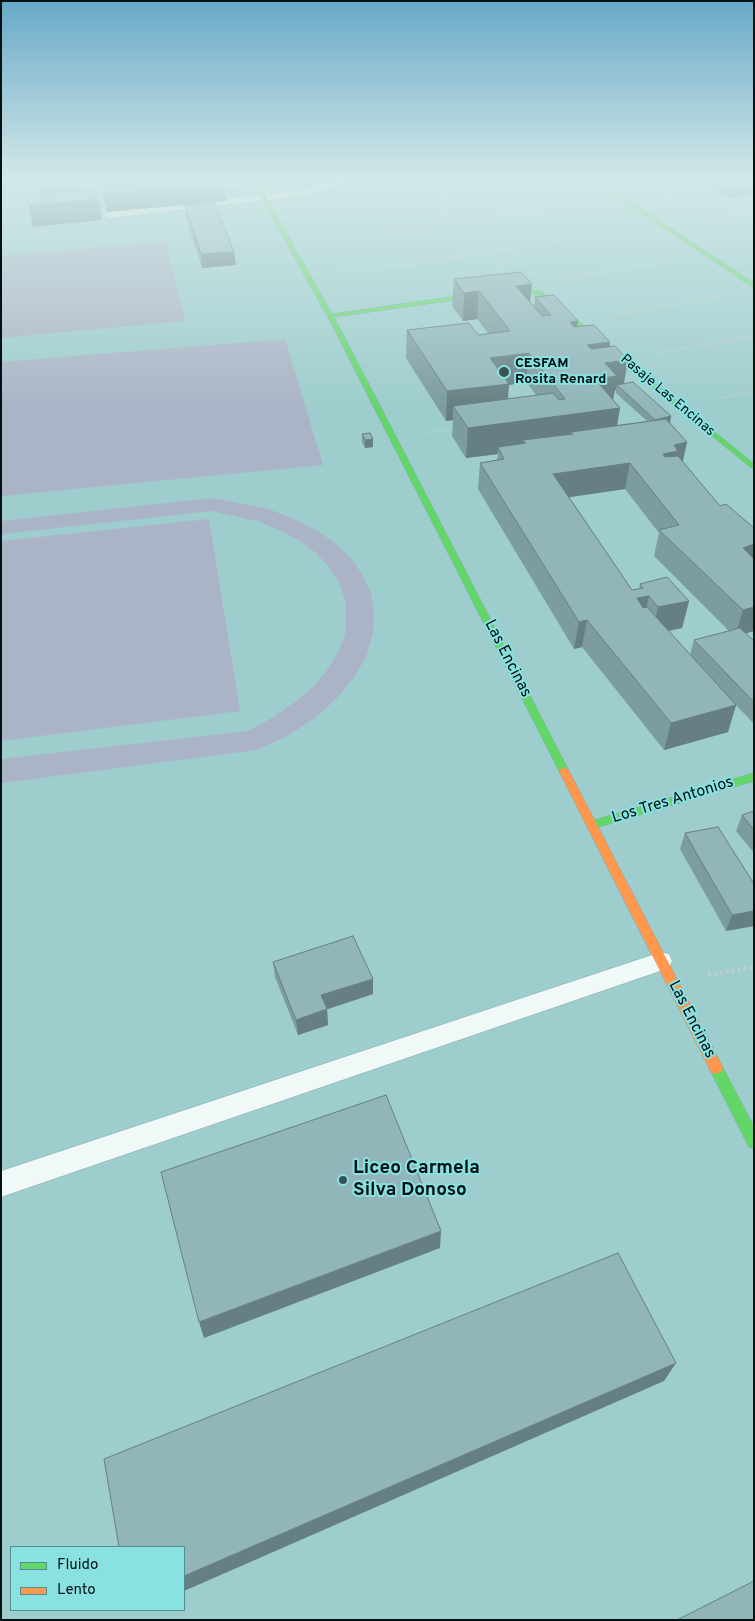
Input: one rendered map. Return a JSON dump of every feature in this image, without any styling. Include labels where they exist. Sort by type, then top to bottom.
[{"type":"street","name":"Las Encinas","points":[[296,256],[330,316],[754,1142]]},
{"type":"street","points":[[708,256],[754,286]]},
{"type":"street","points":[[330,316],[505,291],[532,291]]},
{"type":"street","name":"Pasaje Las Encinas","points":[[532,291],[548,297],[754,468]]},
{"type":"street","name":"Los Tres Antonios","points":[[592,825],[754,777]]},
{"type":"lane","points":[[1,1184],[661,961]]},
{"type":"path","points":[[307,275],[410,264],[464,256]]},
{"type":"path","points":[[492,256],[532,291]]},
{"type":"path","points":[[562,279],[676,261]]},
{"type":"path","points":[[609,316],[724,296]]},
{"type":"path","points":[[653,354],[754,336]]},
{"type":"path","points":[[507,385],[521,405]]},
{"type":"path","points":[[707,401],[754,391]]},
{"type":"path","points":[[392,437],[462,428]]},
{"type":"path","points":[[731,971],[754,966]]},
{"type":"shaded area","points":[[1,256],[169,256],[185,321],[1,338]]},
{"type":"shaded area","points":[[285,339],[323,465],[1,496],[1,362]]},
{"type":"shaded area","points":[[213,498],[268,509],[292,518],[334,542],[350,557],[362,574],[371,593],[374,613],[373,633],[367,655],[355,676],[338,697],[316,717],[289,735],[257,750],[1,783],[1,759],[248,731],[295,702],[314,686],[328,669],[339,651],[345,634],[345,600],[339,583],[329,567],[316,553],[300,541],[260,522],[212,511],[1,534],[1,521]]},
{"type":"shaded area","points":[[209,519],[240,711],[1,741],[1,541]]},
{"type":"building","points":[[521,272],[532,284],[516,286],[542,316],[551,315],[535,297],[554,295],[578,321],[570,322],[574,327],[594,325],[610,342],[587,345],[591,349],[615,346],[628,360],[605,363],[617,376],[595,379],[620,408],[468,428],[453,406],[553,393],[559,400],[565,399],[529,353],[490,358],[509,384],[447,391],[407,330],[469,323],[478,335],[510,331],[479,291],[464,293],[454,279]]},
{"type":"building","points":[[633,382],[671,416],[655,420],[617,385]]},
{"type":"building","points":[[666,419],[687,442],[674,445],[678,451],[663,454],[665,457],[678,456],[720,506],[726,504],[754,528],[754,544],[743,548],[754,559],[754,607],[743,610],[659,530],[679,525],[630,463],[553,474],[632,590],[643,588],[640,584],[667,577],[689,601],[658,607],[649,596],[637,598],[643,608],[647,607],[736,705],[671,723],[587,620],[579,622],[480,463],[504,459],[498,447],[526,443],[523,440]]},
{"type":"building","points":[[370,433],[373,439],[365,440],[362,434]]},
{"type":"building","points":[[740,628],[754,641],[754,702],[694,640]]},
{"type":"building","points":[[754,811],[754,830],[742,815]]},
{"type":"building","points":[[718,827],[754,884],[754,911],[732,915],[685,833]]},
{"type":"building","points":[[353,936],[373,979],[321,995],[327,1009],[296,1020],[273,962]]},
{"type":"building","points":[[386,1095],[441,1231],[199,1322],[161,1172]]},
{"type":"building","points":[[618,1253],[676,1363],[185,1576],[185,1546],[119,1546],[104,1459]]},
{"type":"building","points":[[754,1581],[754,1620],[677,1620]]},
{"type":"traffic: fast","points":[[296,256],[334,323],[564,771]]},
{"type":"traffic: fast","points":[[708,256],[754,286]]},
{"type":"traffic: fast","points":[[330,316],[505,291],[522,290],[541,293],[754,468]]},
{"type":"traffic: fast","points":[[592,825],[754,777]]},
{"type":"traffic: fast","points":[[716,1068],[754,1142]]},
{"type":"traffic: slow","points":[[564,771],[716,1068]]},
{"type":"place","name":"CESFAM Rosita Renard","points":[[504,372]]},
{"type":"place","name":"Liceo Carmela Silva Donoso","points":[[343,1180]]}]
